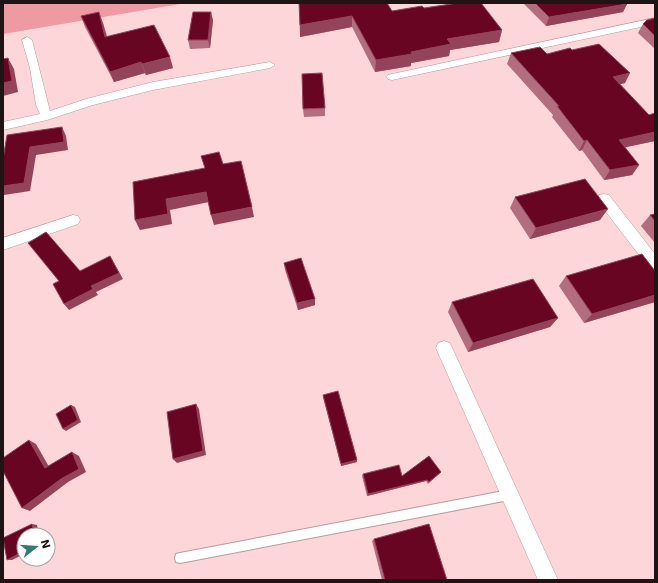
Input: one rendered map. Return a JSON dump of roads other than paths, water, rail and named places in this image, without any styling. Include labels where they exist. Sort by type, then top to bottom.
[{"type":"street","points":[[392,78],[655,21]]},
{"type":"street","points":[[27,40],[36,68],[42,105],[47,116]]},
{"type":"street","points":[[3,126],[47,116],[90,102],[153,86],[270,65]]},
{"type":"street","points":[[604,199],[655,265]]},
{"type":"street","points":[[3,244],[73,220]]},
{"type":"street","points":[[444,348],[548,580]]},
{"type":"lane","points":[[180,558],[510,495]]}]
